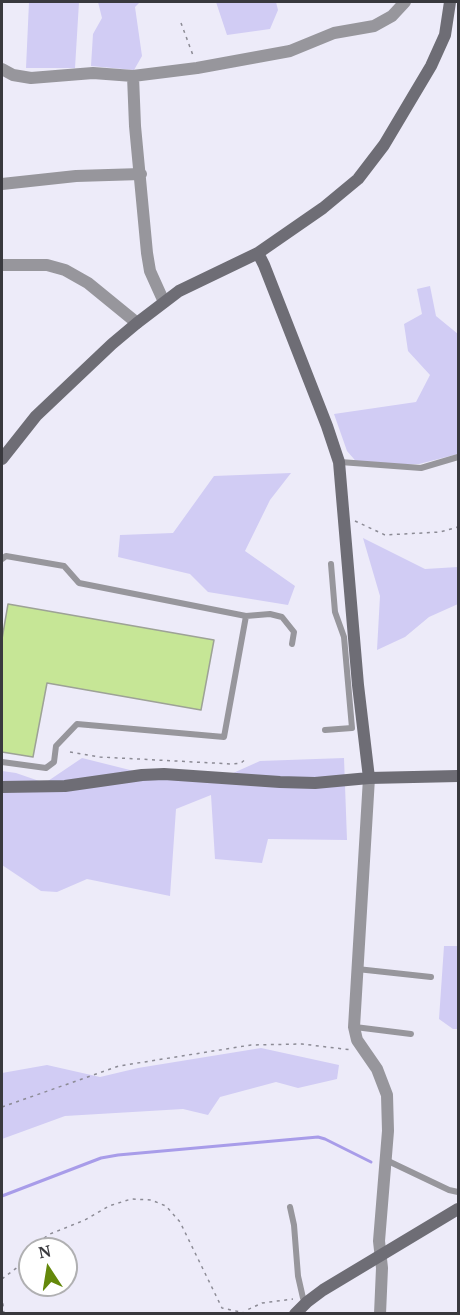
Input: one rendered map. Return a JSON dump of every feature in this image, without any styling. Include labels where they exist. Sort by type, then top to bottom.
[{"type":"street","points":[[2,69],[23,78],[93,73],[120,77],[197,68],[290,51],[334,33],[374,26],[392,16],[405,2]]},
{"type":"street","points":[[2,459],[36,416],[137,323],[164,302],[200,280],[258,253],[323,208],[358,179],[384,145],[440,49],[448,23],[450,2]]},
{"type":"street","points":[[133,76],[135,126],[150,271],[164,302]]},
{"type":"street","points":[[2,184],[76,176],[141,174]]},
{"type":"street","points":[[258,253],[330,432],[339,462],[358,685],[369,778],[354,1027],[357,1040],[377,1069],[387,1095],[386,1160],[380,1257],[382,1268],[380,1314]]},
{"type":"street","points":[[2,265],[47,265],[65,270],[88,283],[137,323]]},
{"type":"street","points":[[2,787],[66,786],[164,774],[315,783],[369,778],[459,776]]},
{"type":"street","points":[[295,1314],[305,1300],[459,1209]]},
{"type":"lane","points":[[339,462],[421,468],[459,457]]},
{"type":"lane","points":[[2,559],[6,556],[64,566],[79,583],[246,616],[270,614],[282,617],[294,632],[292,645]]},
{"type":"lane","points":[[325,730],[352,728],[344,637],[335,612],[331,564]]},
{"type":"lane","points":[[2,762],[46,768],[54,762],[56,746],[77,724],[224,737],[246,616]]},
{"type":"lane","points":[[357,969],[431,977]]},
{"type":"lane","points":[[354,1027],[411,1034]]},
{"type":"lane","points":[[386,1160],[449,1190],[459,1192]]},
{"type":"lane","points":[[290,1207],[305,1300]]},
{"type":"path","points":[[181,23],[197,68]]},
{"type":"path","points":[[343,515],[386,535],[440,532],[459,527]]},
{"type":"path","points":[[70,752],[100,757],[232,764],[241,763],[247,758]]},
{"type":"path","points":[[2,1107],[118,1066],[251,1045],[302,1044],[363,1051]]},
{"type":"path","points":[[46,1237],[85,1220],[109,1206],[131,1199],[152,1200],[166,1206],[180,1222],[222,1308],[245,1313],[246,1310],[262,1303],[305,1300]]},
{"type":"path","points":[[2,1279],[18,1267]]},
{"type":"path","points":[[2,1296],[4,1314]]},
{"type":"shaded area","points":[[29,2],[79,2],[75,68],[26,68]]},
{"type":"shaded area","points":[[98,2],[140,2],[135,7],[142,56],[134,70],[91,66],[93,34],[102,18]]},
{"type":"shaded area","points":[[216,2],[276,2],[278,10],[270,29],[227,35]]},
{"type":"shaded area","points":[[430,286],[436,316],[458,334],[458,454],[419,464],[360,466],[347,451],[334,414],[416,402],[430,375],[408,351],[404,324],[422,314],[417,289]]},
{"type":"shaded area","points":[[291,473],[270,500],[245,551],[295,586],[288,605],[208,592],[190,574],[118,557],[120,535],[173,533],[214,476]]},
{"type":"shaded area","points":[[363,538],[425,569],[458,567],[458,604],[429,617],[405,637],[377,650],[380,596]]},
{"type":"shaded area","points":[[82,758],[134,771],[231,774],[260,761],[344,758],[347,840],[268,839],[262,863],[215,859],[211,795],[176,809],[170,896],[87,879],[57,892],[41,891],[2,865],[2,771],[16,773],[45,783]]},
{"type":"shaded area","points":[[444,946],[458,946],[458,1029],[453,1029],[439,1019]]},
{"type":"shaded area","points":[[261,1048],[339,1065],[337,1079],[298,1088],[276,1082],[220,1097],[208,1115],[183,1109],[65,1116],[2,1139],[2,1073],[47,1065],[100,1077],[138,1068]]},
{"type":"building","points":[[8,604],[214,640],[201,710],[47,683],[33,757],[2,752],[2,639]]},
{"type":"waterway","points":[[2,1196],[101,1158],[118,1155],[318,1137],[371,1162]]}]
